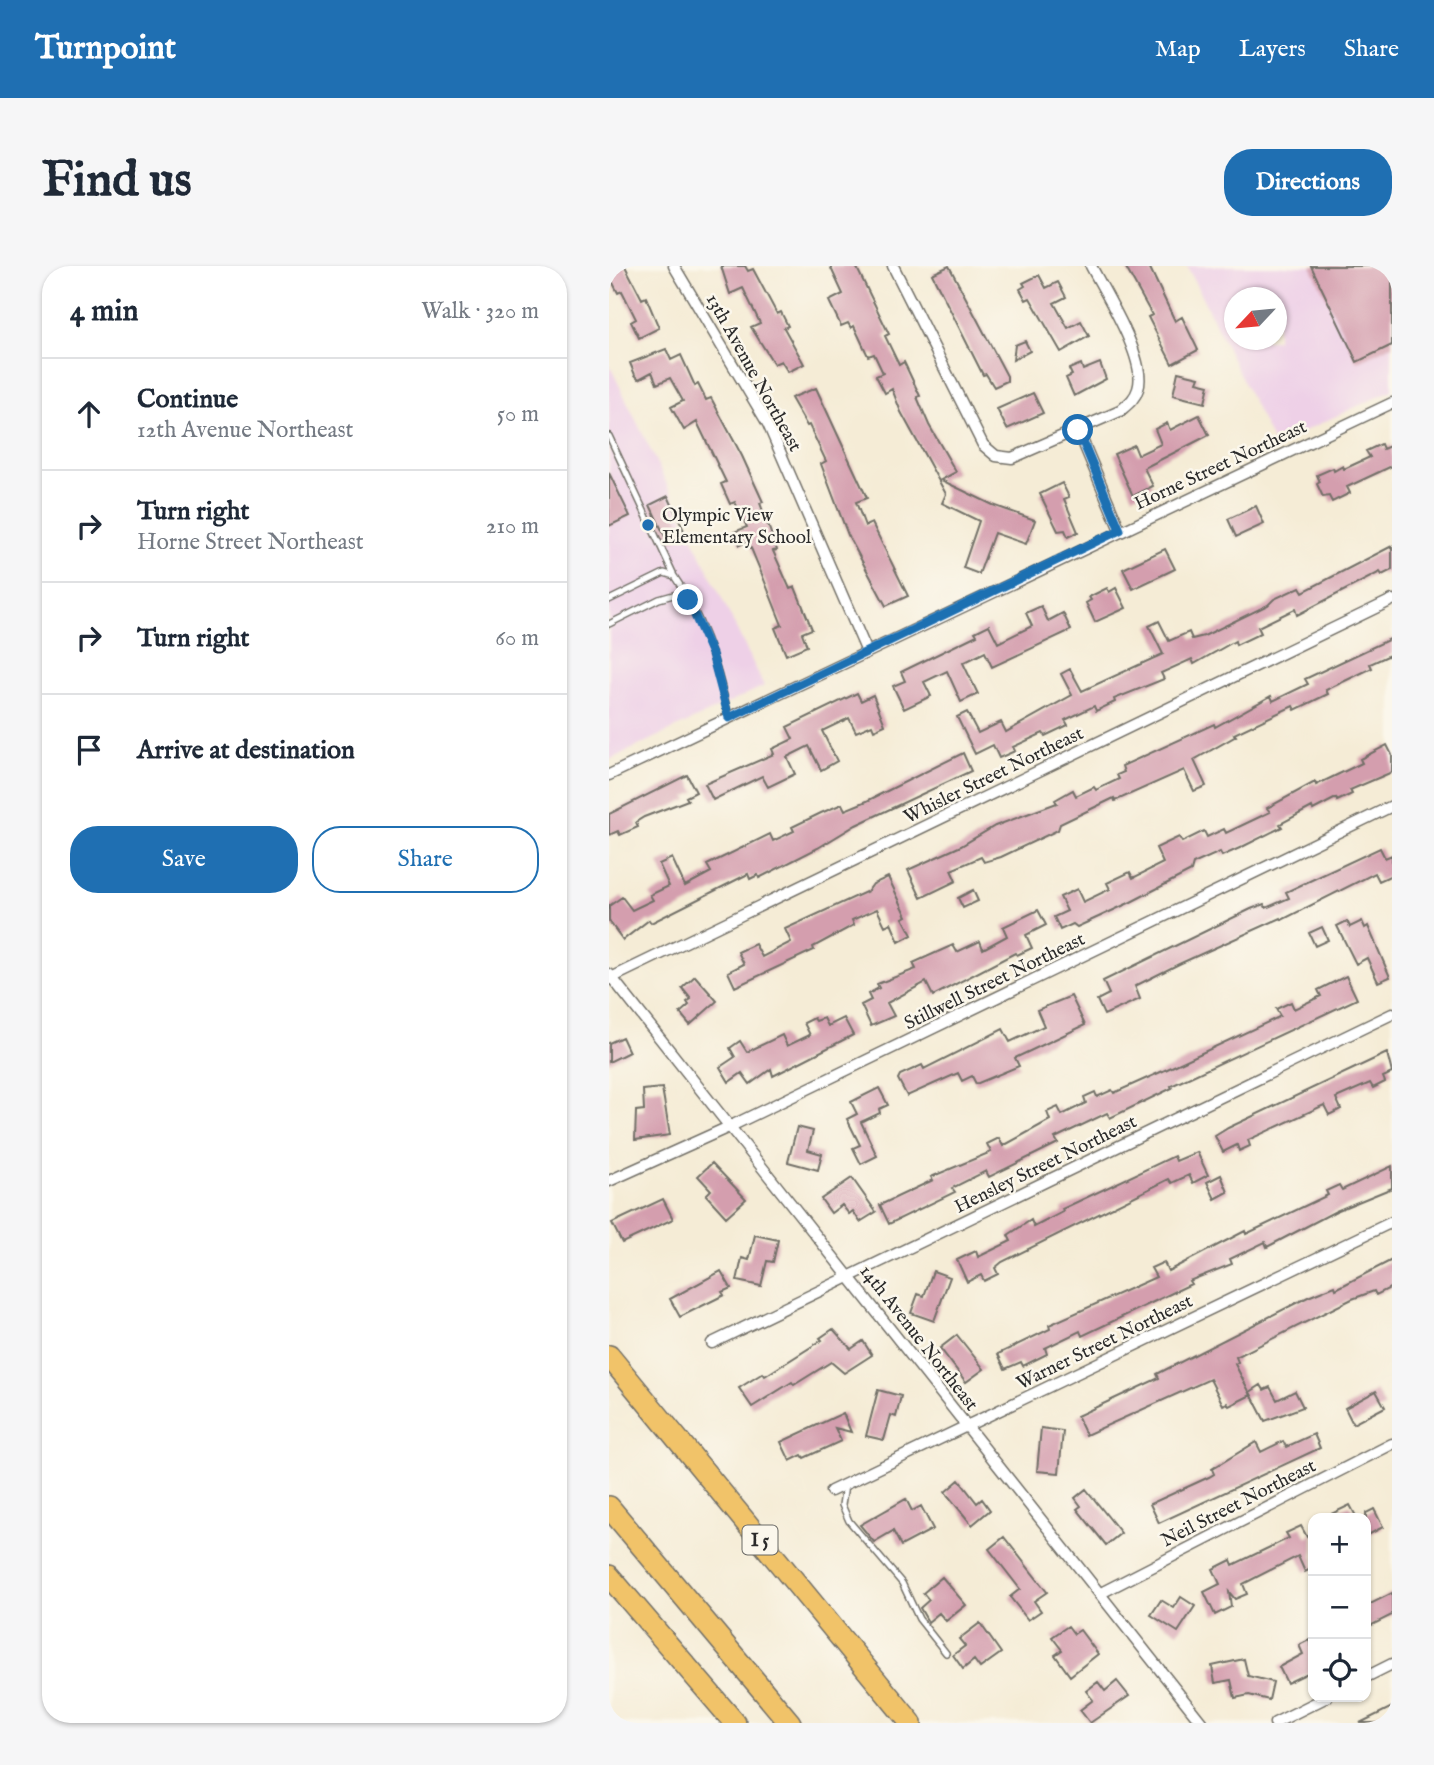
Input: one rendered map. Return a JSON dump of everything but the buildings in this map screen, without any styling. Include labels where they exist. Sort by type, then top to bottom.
[{"type":"highway","name":"I 5","points":[[609,1356],[911,1723]]},
{"type":"highway","points":[[609,1507],[790,1723]]},
{"type":"highway","points":[[609,1576],[735,1723]]},
{"type":"street","name":"13th Avenue Northeast","points":[[674,266],[768,424],[867,652]]},
{"type":"street","points":[[893,266],[983,445],[996,456],[1012,458],[1121,411],[1132,401],[1139,381],[1136,358],[1091,266]]},
{"type":"street","name":"Horne Street Northeast","points":[[609,775],[1392,403]]},
{"type":"street","points":[[1078,430],[1120,530]]},
{"type":"street","name":"Whisler Street Northeast","points":[[610,977],[1392,600]]},
{"type":"street","name":"Stillwell Street Northeast","points":[[609,1181],[731,1126],[1392,806]]},
{"type":"street","name":"14th Avenue Northeast","points":[[610,977],[731,1126],[1202,1723]]},
{"type":"street","name":"Hensley Street Northeast","points":[[712,1343],[1392,1014]]},
{"type":"street","name":"Warner Street Northeast","points":[[831,1491],[1392,1222]]},
{"type":"street","name":"Neil Street Northeast","points":[[1101,1593],[1392,1444]]},
{"type":"street","points":[[1371,1674],[1392,1664]]},
{"type":"street","points":[[1276,1723],[1317,1702]]},
{"type":"lane","points":[[609,436],[712,654],[729,718]]},
{"type":"lane","points":[[609,600],[664,573],[674,576]]},
{"type":"lane","points":[[609,624],[659,599],[684,592]]},
{"type":"lane","points":[[845,1485],[842,1505],[849,1521],[902,1583],[919,1619],[946,1653]]},
{"type":"shaded area","points":[[1187,266],[1392,266],[1392,390],[1274,445],[1228,350],[1287,350],[1287,287],[1224,287],[1224,342]]},
{"type":"shaded area","name":"Olympic View Elementary School","points":[[609,364],[764,686],[609,760]]},
{"type":"place","name":"Olympic View Elementary School","points":[[648,525]]},
{"type":"route","points":[[688,600],[712,654],[729,718],[1120,530],[1078,430]]}]
